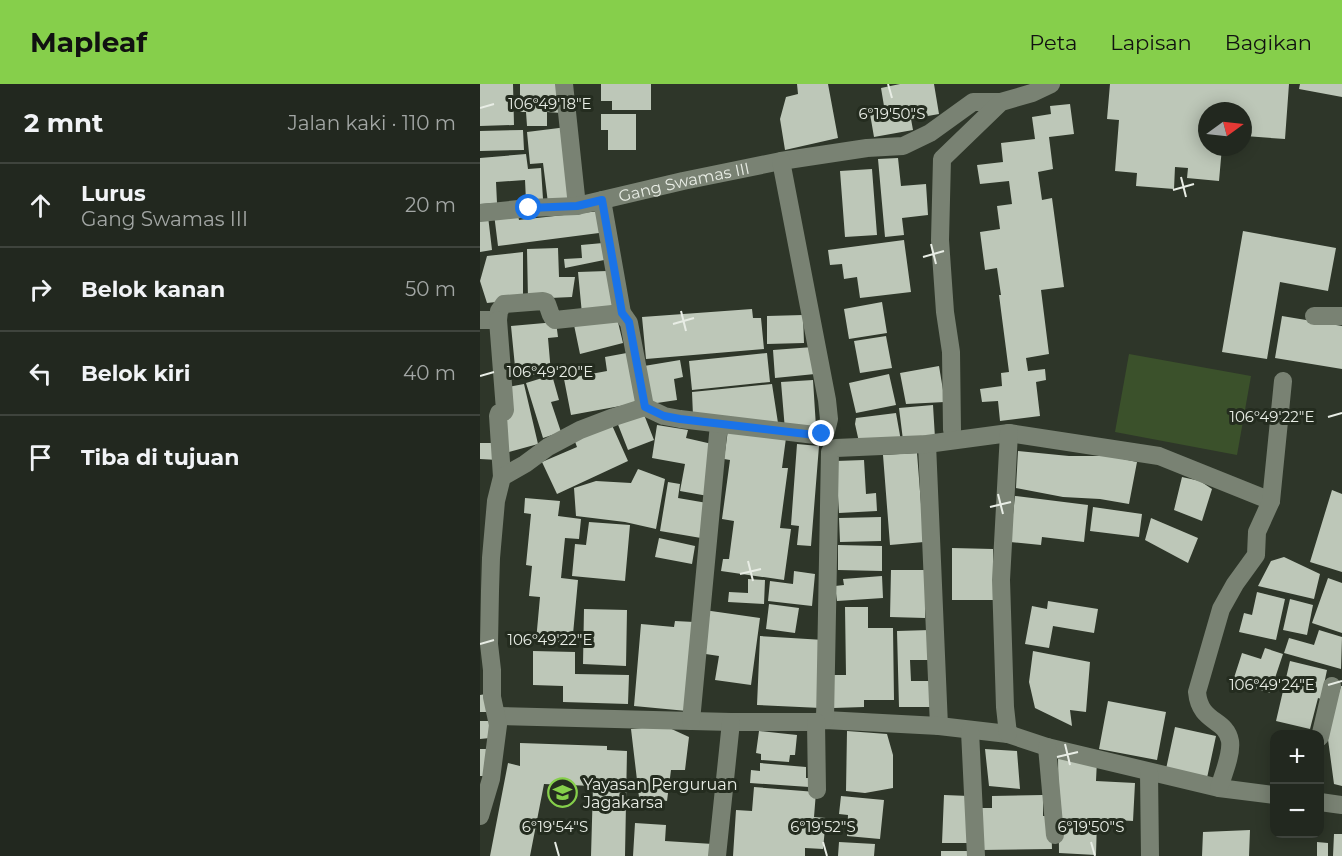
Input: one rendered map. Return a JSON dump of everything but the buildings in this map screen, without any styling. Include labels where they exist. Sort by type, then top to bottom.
[{"type":"street","points":[[564,84],[577,206]]},
{"type":"street","points":[[952,430],[951,352],[945,312],[940,240],[942,159],[1001,102],[1032,93],[1051,84]]},
{"type":"street","name":"Gang Swamas III","points":[[480,213],[577,206],[781,161],[867,148],[903,146],[930,133],[974,102],[1001,102]]},
{"type":"street","points":[[502,477],[548,447],[580,430],[645,407],[664,416],[719,424],[815,435],[822,434],[826,430],[829,419],[827,400],[781,161]]},
{"type":"street","points":[[602,200],[622,313],[629,322],[645,407]]},
{"type":"street","points":[[480,816],[491,779],[498,725],[492,697],[485,557],[502,477],[498,415],[505,410],[489,320],[504,304],[543,301],[546,302],[555,320],[622,313]]},
{"type":"street","points":[[1314,316],[1342,316]]},
{"type":"street","points":[[1219,788],[1230,744],[1228,735],[1224,728],[1203,711],[1198,703],[1197,692],[1221,609],[1235,584],[1256,555],[1257,532],[1270,501],[1283,381]]},
{"type":"street","points":[[691,721],[719,424]]},
{"type":"street","points":[[817,790],[830,452],[836,448],[927,444],[1009,433],[1159,456],[1270,501]]},
{"type":"street","points":[[1008,734],[1001,580],[1009,433]]},
{"type":"street","points":[[927,444],[939,726]]},
{"type":"street","points":[[1322,730],[1332,686]]},
{"type":"street","points":[[496,716],[731,723],[821,721],[939,726],[1008,734],[1047,747],[1149,772],[1219,788],[1270,794]]},
{"type":"street","points":[[717,856],[731,723]]},
{"type":"street","points":[[970,731],[976,856]]},
{"type":"street","points":[[1047,747],[1055,835]]},
{"type":"street","points":[[1149,772],[1150,856]]},
{"type":"street","points":[[1324,803],[1342,805]]},
{"type":"green space","points":[[1129,354],[1251,376],[1237,455],[1115,432]]},
{"type":"place","name":"Yayasan Perguruan Jagakarsa","points":[[562,793]]},
{"type":"route","points":[[529,208],[577,206],[602,200],[622,313],[629,322],[645,407],[664,416],[680,419],[822,434]]}]
